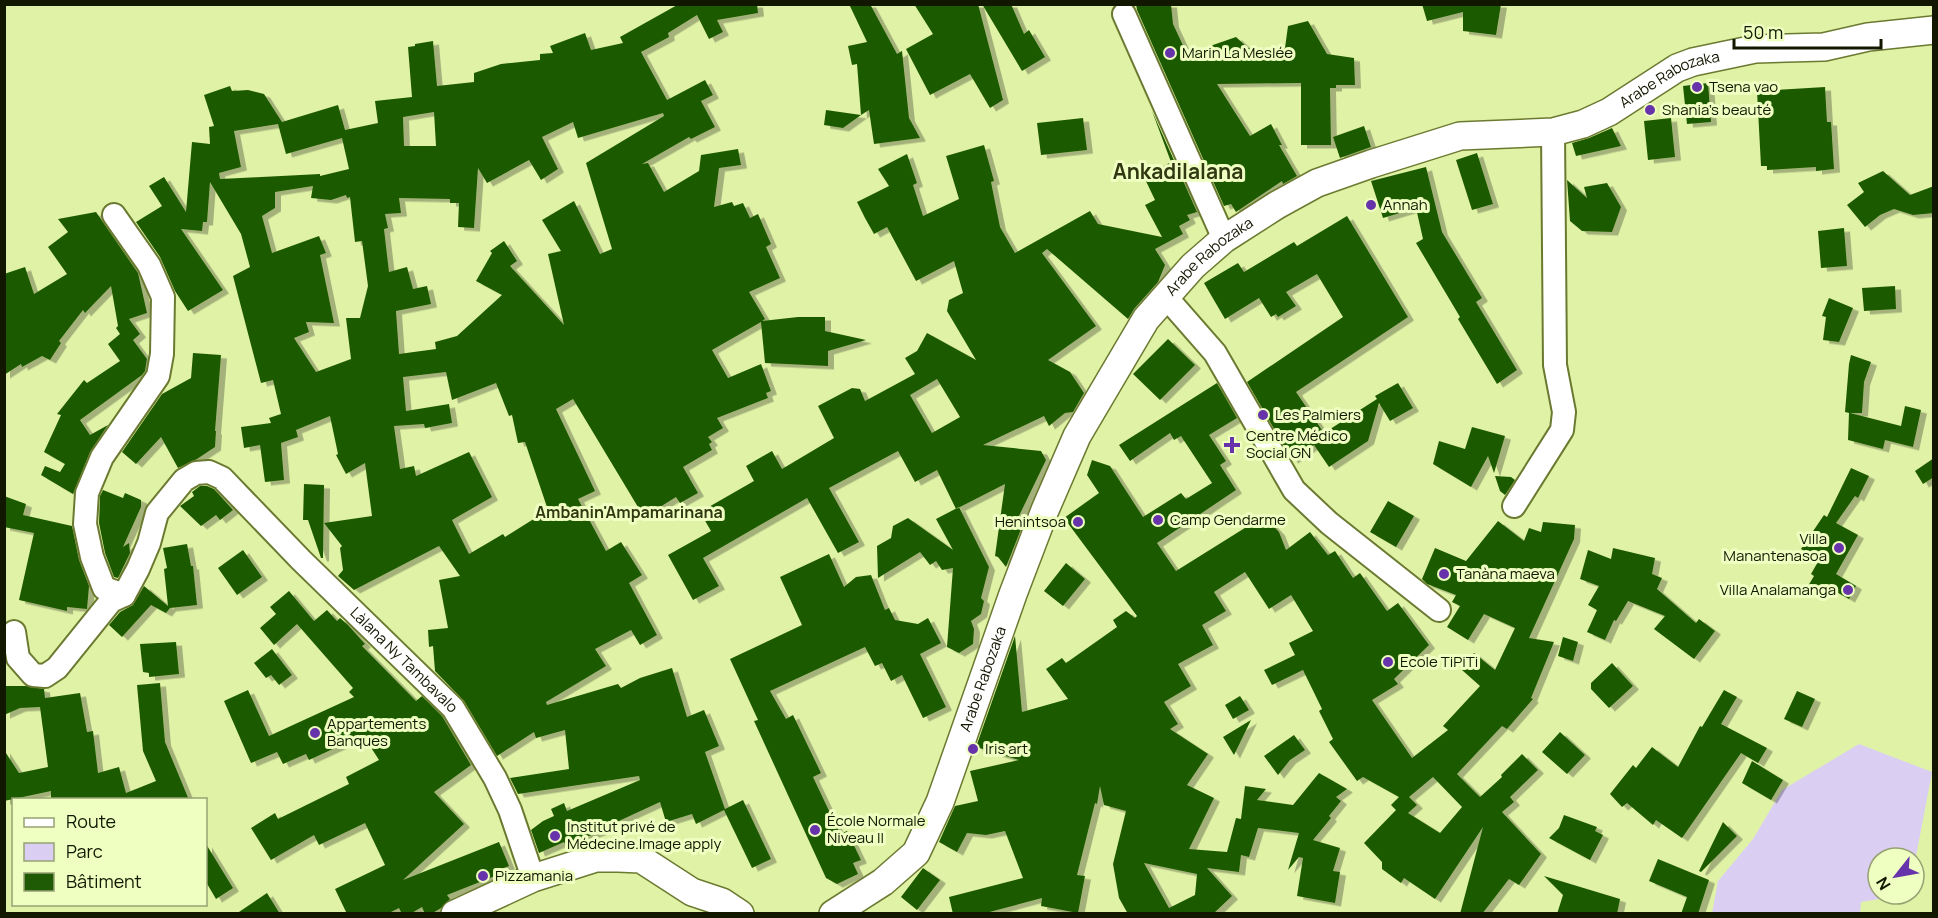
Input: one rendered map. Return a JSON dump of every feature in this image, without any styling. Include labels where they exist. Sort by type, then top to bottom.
[{"type":"street","points":[[1124,14],[1224,239]]},
{"type":"street","name":"Arabe Rabozaka","points":[[833,914],[883,882],[916,853],[940,802],[1013,594],[1045,510],[1077,436],[1146,320],[1193,266],[1224,239],[1317,183],[1460,136],[1553,132],[1583,124],[1609,112],[1677,68],[1693,62],[1755,49],[1824,47],[1868,37],[1934,30]]},
{"type":"street","points":[[1514,506],[1562,430],[1564,412],[1555,365],[1553,132]]},
{"type":"street","points":[[114,215],[149,265],[163,297],[162,354],[158,376],[102,457],[87,493],[85,524],[92,557],[104,588],[124,595]]},
{"type":"street","points":[[1166,297],[1215,353],[1293,490],[1329,523],[1439,610]]},
{"type":"street","name":"Làlana Ny Tambavalo","points":[[124,595],[142,560],[157,513],[183,480],[196,473],[209,472],[222,478],[301,560],[453,708],[495,778],[510,810],[533,878]]},
{"type":"street","points":[[14,632],[18,658],[33,675],[45,676],[57,668],[111,601],[124,595]]},
{"type":"street","points":[[455,914],[533,878],[597,858],[640,859],[692,891],[722,902],[740,914]]},
{"type":"green space","points":[[1859,744],[1932,772],[1918,846],[1866,846],[1866,901],[1861,902],[1860,913],[1712,913],[1718,881],[1753,839],[1782,790]]},
{"type":"building","points":[[679,4],[757,4],[758,13],[717,20],[723,32],[709,39],[697,15],[668,33],[669,37],[641,52],[667,100],[705,80],[713,95],[701,101],[715,127],[691,139],[689,137],[642,164],[648,163],[664,192],[699,171],[701,155],[738,149],[741,165],[719,168],[714,207],[732,202],[734,206],[743,203],[750,218],[758,214],[771,244],[766,247],[780,278],[749,292],[765,319],[762,321],[825,317],[825,331],[866,340],[828,351],[828,366],[765,363],[761,322],[712,350],[728,378],[761,364],[771,391],[766,393],[768,398],[717,418],[723,428],[708,437],[712,442],[709,444],[712,450],[683,467],[698,493],[680,503],[676,497],[644,517],[573,399],[556,409],[595,491],[578,499],[606,551],[621,542],[642,575],[629,583],[657,635],[640,645],[631,630],[595,649],[606,666],[546,702],[547,705],[618,684],[621,688],[640,678],[672,668],[687,717],[704,710],[719,746],[705,752],[725,809],[743,800],[771,859],[752,868],[724,810],[696,824],[692,814],[666,822],[660,802],[608,826],[609,828],[579,840],[582,846],[568,850],[564,842],[539,853],[531,830],[554,816],[551,809],[564,803],[567,811],[640,780],[639,776],[518,794],[510,778],[569,769],[565,730],[536,738],[534,732],[497,756],[464,701],[435,671],[433,646],[429,647],[428,630],[448,628],[439,580],[460,576],[439,546],[354,590],[338,576],[343,570],[340,548],[342,546],[324,523],[372,516],[365,463],[346,474],[336,455],[338,454],[330,416],[296,430],[298,437],[281,443],[284,480],[265,482],[260,445],[244,448],[241,427],[271,423],[269,418],[281,414],[273,380],[261,383],[233,276],[250,267],[241,234],[210,182],[207,222],[203,222],[202,231],[181,229],[223,290],[188,311],[175,291],[160,257],[136,222],[162,206],[149,186],[164,177],[186,212],[192,142],[210,144],[209,127],[214,126],[204,95],[230,86],[232,91],[248,90],[264,94],[282,122],[338,105],[345,130],[378,123],[375,101],[412,97],[408,47],[415,46],[415,44],[433,41],[437,86],[474,82],[474,73],[501,64],[540,60],[540,54],[553,53],[550,46],[585,33],[591,50],[623,43],[620,37]],"holes":[[[434,112],[436,146],[404,146],[403,117]],[[663,113],[664,116],[586,163],[612,249],[600,254],[574,201],[542,220],[561,251],[548,254],[564,325],[510,266],[517,261],[504,241],[490,251],[492,253],[476,281],[502,295],[457,336],[435,342],[436,349],[399,354],[396,311],[431,304],[427,286],[413,289],[407,267],[389,272],[384,229],[388,228],[385,214],[401,213],[399,198],[450,199],[450,203],[459,203],[458,227],[474,228],[478,168],[487,183],[529,160],[541,180],[558,169],[542,137],[573,122],[578,138]],[[278,124],[286,154],[342,138],[349,169],[320,176],[320,174],[220,179],[219,173],[241,167],[234,131]],[[313,186],[311,198],[331,200],[346,195],[347,198],[350,197],[355,242],[362,241],[368,286],[360,318],[346,318],[351,359],[316,372],[294,338],[309,332],[306,322],[334,323],[320,255],[326,253],[319,236],[272,253],[262,216],[275,208],[275,192]],[[446,372],[452,400],[496,383],[509,416],[512,415],[518,443],[525,442],[548,510],[505,537],[503,534],[469,554],[452,520],[492,497],[469,452],[416,476],[414,466],[400,469],[394,426],[424,424],[425,428],[452,423],[449,404],[406,411],[403,377]]]},
{"type":"building","points":[[849,4],[870,4],[897,54],[902,51],[909,118],[920,138],[874,144],[869,110],[861,115],[857,64],[852,65],[848,46],[867,42]]},
{"type":"building","points":[[914,4],[978,4],[1003,100],[990,108],[970,74],[930,95],[906,49],[933,34]]},
{"type":"building","points":[[982,4],[1011,4],[1024,34],[1029,30],[1045,57],[1022,71]]},
{"type":"building","points":[[1136,4],[1171,4],[1173,24],[1187,54],[1236,37],[1248,48],[1285,48],[1288,26],[1308,21],[1327,54],[1354,58],[1355,85],[1336,85],[1336,88],[1330,88],[1331,145],[1301,145],[1301,83],[1217,84],[1250,136],[1271,124],[1282,145],[1279,145],[1297,176],[1283,184],[1282,181],[1236,212],[1231,204],[1224,206]]},
{"type":"building","points":[[1422,4],[1501,4],[1496,35],[1463,31],[1463,12],[1427,21]]},
{"type":"building","points":[[1708,83],[1711,122],[1687,124],[1683,86]]},
{"type":"building","points":[[1825,87],[1827,122],[1831,122],[1834,169],[1816,171],[1816,167],[1767,170],[1767,166],[1761,166],[1757,91]]},
{"type":"building","points":[[826,110],[861,115],[843,128],[824,125]]},
{"type":"building","points":[[1152,111],[1197,212],[1187,215],[1190,220],[1179,226],[1183,234],[1155,249],[1165,265],[1158,282],[1128,319],[1047,249],[1042,253],[1096,326],[1048,360],[1070,372],[1084,393],[1073,412],[1065,413],[1049,426],[1044,416],[983,445],[1041,451],[1046,460],[1018,518],[1025,519],[1006,567],[995,556],[1005,484],[956,509],[937,470],[915,482],[898,451],[829,488],[859,542],[838,553],[807,498],[703,558],[719,586],[693,600],[668,555],[711,531],[700,512],[754,481],[746,466],[772,451],[782,469],[834,438],[818,406],[852,388],[860,389],[865,401],[915,374],[905,358],[917,351],[927,333],[976,360],[947,311],[949,300],[963,293],[954,261],[916,281],[887,227],[874,234],[865,218],[857,202],[889,186],[878,169],[907,154],[917,183],[913,185],[923,216],[959,199],[946,156],[984,145],[994,181],[991,182],[1000,227],[1015,253],[1090,211],[1098,224],[1162,237],[1145,205],[1155,200],[1144,177],[1171,162]],"holes":[[[937,379],[960,417],[932,433],[910,395]]]},
{"type":"building","points":[[1083,118],[1087,150],[1041,155],[1037,123]]},
{"type":"building","points":[[1671,118],[1675,157],[1648,160],[1644,121]]},
{"type":"building","points":[[1364,126],[1371,147],[1340,158],[1333,137]]},
{"type":"building","points":[[1612,128],[1621,146],[1576,156],[1572,143]]},
{"type":"building","points":[[1477,153],[1493,204],[1472,210],[1456,160]]},
{"type":"building","points":[[1426,167],[1442,232],[1482,298],[1476,302],[1517,370],[1497,384],[1416,243],[1423,239],[1416,208],[1383,218],[1371,181]]},
{"type":"building","points":[[1883,171],[1910,195],[1934,186],[1934,213],[1913,215],[1894,209],[1880,215],[1865,227],[1847,205],[1864,192],[1858,183]]},
{"type":"building","points":[[1567,180],[1587,198],[1584,187],[1607,183],[1621,207],[1612,232],[1582,231],[1570,221]]},
{"type":"building","points":[[96,212],[138,273],[147,313],[129,319],[140,334],[133,340],[147,359],[142,375],[80,420],[90,435],[108,425],[90,452],[73,494],[41,475],[45,466],[60,472],[65,464],[44,452],[61,415],[57,414],[84,380],[87,383],[120,361],[108,344],[120,334],[116,328],[118,326],[111,286],[85,313],[83,310],[59,341],[61,343],[50,360],[42,356],[22,367],[21,364],[4,375],[4,274],[25,267],[34,294],[67,274],[48,247],[68,232],[58,219]]},
{"type":"building","points":[[1347,216],[1408,317],[1296,392],[1324,433],[1377,399],[1375,396],[1398,383],[1413,408],[1390,421],[1379,403],[1368,441],[1329,467],[1314,445],[1292,460],[1247,382],[1343,317],[1317,274],[1286,292],[1296,306],[1278,317],[1276,314],[1271,317],[1259,298],[1225,319],[1204,283],[1238,263],[1244,272],[1294,242],[1297,246]]},
{"type":"building","points":[[1844,228],[1847,266],[1821,268],[1818,231]]},
{"type":"building","points":[[1895,286],[1896,309],[1864,311],[1862,288]]},
{"type":"building","points":[[1829,298],[1853,308],[1839,342],[1823,340],[1826,317],[1822,316]]},
{"type":"building","points":[[1168,339],[1195,365],[1160,400],[1133,374]]},
{"type":"building","points":[[193,353],[221,355],[215,447],[178,468],[161,437],[136,464],[122,452],[162,394],[191,378]]},
{"type":"building","points":[[1851,355],[1871,362],[1864,382],[1862,413],[1850,413],[1901,426],[1905,406],[1921,410],[1913,447],[1885,440],[1883,449],[1848,440],[1849,413],[1845,412]]},
{"type":"building","points":[[1217,383],[1237,418],[1209,435],[1226,461],[1220,465],[1236,490],[1157,543],[1176,571],[1264,516],[1279,532],[1286,550],[1310,532],[1328,555],[1335,551],[1353,578],[1360,573],[1387,611],[1398,603],[1429,645],[1394,679],[1398,684],[1372,700],[1412,758],[1448,730],[1443,726],[1480,686],[1462,670],[1474,653],[1495,670],[1515,628],[1484,614],[1468,640],[1447,627],[1460,606],[1452,602],[1456,595],[1427,584],[1422,579],[1435,548],[1466,561],[1498,521],[1524,541],[1529,528],[1541,532],[1543,522],[1575,525],[1574,539],[1529,638],[1554,642],[1531,698],[1533,699],[1507,729],[1502,726],[1457,774],[1480,797],[1522,754],[1538,770],[1510,797],[1514,802],[1502,812],[1541,854],[1519,885],[1509,879],[1482,914],[1460,914],[1483,827],[1435,899],[1404,878],[1401,883],[1382,869],[1382,862],[1364,843],[1396,810],[1391,805],[1399,797],[1363,777],[1357,781],[1329,742],[1333,739],[1319,711],[1322,709],[1303,670],[1272,685],[1264,670],[1295,655],[1289,643],[1313,631],[1291,595],[1269,609],[1245,572],[1214,592],[1226,611],[1202,625],[1213,645],[1178,664],[1191,686],[1164,702],[1178,724],[1170,729],[1208,754],[1187,785],[1214,798],[1189,849],[1227,852],[1236,818],[1241,819],[1245,786],[1266,789],[1257,800],[1293,805],[1319,773],[1347,789],[1336,797],[1341,801],[1313,840],[1340,848],[1333,871],[1340,872],[1335,903],[1297,896],[1303,858],[1299,857],[1288,870],[1299,833],[1258,828],[1249,857],[1241,855],[1239,872],[1207,868],[1232,896],[1213,914],[1128,914],[1119,898],[1113,864],[1126,811],[1104,805],[1100,786],[1077,875],[1085,876],[1078,913],[1041,906],[1042,898],[982,914],[953,914],[949,897],[1023,878],[1005,831],[986,835],[967,833],[957,852],[939,842],[955,806],[978,801],[970,771],[1019,760],[976,747],[1015,636],[1022,712],[1068,699],[1046,669],[1062,658],[1066,663],[1117,627],[1113,620],[1126,611],[1135,618],[1137,616],[1064,518],[1099,493],[1087,475],[1092,460],[1110,466],[1143,517],[1181,493],[1186,499],[1212,483],[1181,436],[1174,440],[1170,433],[1130,461],[1119,445]],"holes":[[[1433,777],[1462,807],[1440,833],[1408,813],[1417,805],[1409,797]],[[1144,863],[1197,874],[1195,895],[1169,908]]]},
{"type":"building","points":[[1472,427],[1505,436],[1494,473],[1488,456],[1471,487],[1433,464],[1439,441],[1465,449]]},
{"type":"building","points":[[1934,458],[1934,477],[1923,484],[1915,471]]},
{"type":"building","points":[[1851,468],[1869,476],[1858,498],[1855,496],[1836,523],[1858,535],[1836,574],[1856,586],[1849,599],[1826,586],[1821,594],[1808,586],[1814,576],[1811,574],[1819,560],[1801,549],[1824,515],[1827,517]]},
{"type":"building","points":[[1495,476],[1511,477],[1515,480],[1505,495],[1500,491]]},
{"type":"building","points":[[304,484],[324,485],[323,558],[321,558],[308,520],[303,520]]},
{"type":"building","points":[[200,486],[214,489],[233,510],[220,520],[216,515],[201,526],[180,506],[194,496],[192,492]]},
{"type":"building","points":[[103,490],[123,498],[125,493],[141,500],[141,507],[123,547],[129,543],[130,553],[118,578],[114,577],[105,553],[99,523],[100,496]]},
{"type":"building","points":[[4,496],[26,504],[23,515],[72,526],[79,560],[89,586],[87,609],[67,607],[67,611],[19,600],[34,533],[4,527]]},
{"type":"building","points":[[1388,501],[1414,516],[1396,547],[1370,532]]},
{"type":"building","points":[[959,507],[989,567],[981,598],[984,601],[981,614],[971,621],[974,629],[973,644],[959,653],[947,647],[953,568],[942,570],[936,561],[930,565],[920,552],[878,578],[877,546],[891,538],[893,526],[908,518],[953,550],[936,519]]},
{"type":"building","points":[[187,544],[191,566],[193,566],[197,605],[170,608],[166,613],[151,605],[122,637],[109,625],[120,612],[133,605],[144,586],[168,606],[164,569],[167,568],[163,548]]},
{"type":"building","points":[[1613,548],[1655,558],[1652,574],[1662,578],[1657,589],[1696,623],[1699,619],[1715,631],[1694,659],[1654,629],[1665,616],[1628,601],[1616,621],[1614,620],[1605,640],[1587,632],[1597,610],[1588,605],[1599,586],[1580,579],[1588,550],[1611,559]]},
{"type":"building","points":[[243,550],[262,577],[237,595],[218,568]]},
{"type":"building","points":[[829,554],[844,587],[856,577],[871,575],[885,610],[889,608],[895,620],[918,624],[928,618],[941,643],[920,654],[946,707],[923,718],[902,675],[891,681],[882,663],[875,666],[865,647],[770,691],[786,719],[793,715],[821,773],[813,777],[840,834],[847,831],[861,860],[853,863],[858,874],[837,884],[826,878],[754,721],[758,720],[730,659],[802,625],[780,577]]},
{"type":"building","points":[[1066,563],[1085,579],[1063,606],[1044,591]]},
{"type":"building","points":[[289,591],[314,621],[327,610],[337,621],[340,618],[348,625],[365,644],[362,646],[416,701],[422,696],[442,716],[471,765],[434,792],[464,824],[403,880],[499,842],[509,866],[493,872],[495,876],[447,895],[450,899],[431,914],[425,914],[422,907],[410,914],[402,914],[399,908],[387,914],[347,914],[335,889],[385,865],[365,823],[319,845],[314,835],[271,860],[251,828],[275,813],[278,819],[349,784],[346,777],[379,760],[363,735],[309,760],[306,754],[283,764],[277,752],[251,763],[224,701],[248,690],[269,736],[354,697],[349,692],[353,688],[297,624],[274,645],[260,628],[276,614],[270,607]]},
{"type":"building","points":[[1563,637],[1578,642],[1573,661],[1558,656]]},
{"type":"building","points":[[176,642],[179,674],[149,677],[149,673],[143,672],[140,644]]},
{"type":"building","points":[[272,649],[292,675],[279,685],[271,675],[266,678],[254,663]]},
{"type":"building","points":[[1612,663],[1633,686],[1609,708],[1591,689],[1591,683]]},
{"type":"building","points":[[160,683],[165,742],[188,798],[51,798],[51,791],[4,801],[4,750],[19,773],[48,767],[40,707],[20,708],[4,715],[4,686],[44,689],[45,698],[80,693],[87,732],[93,731],[98,773],[119,767],[126,793],[156,781],[143,751],[137,685]]},
{"type":"building","points":[[1724,690],[1737,697],[1721,724],[1767,748],[1758,763],[1741,753],[1682,838],[1656,820],[1653,825],[1627,803],[1622,807],[1610,794],[1633,765],[1636,768],[1652,747],[1678,767],[1700,726],[1702,727]]},
{"type":"building","points":[[1797,691],[1815,699],[1802,727],[1784,719]]},
{"type":"building","points":[[1240,696],[1249,710],[1233,719],[1225,705]]},
{"type":"building","points":[[1251,720],[1234,755],[1223,737]]},
{"type":"building","points":[[1560,732],[1585,755],[1567,774],[1542,752]]},
{"type":"building","points":[[1294,735],[1305,750],[1290,760],[1278,775],[1264,756]]},
{"type":"building","points":[[1752,761],[1783,780],[1771,800],[1742,783]]},
{"type":"building","points":[[1564,815],[1597,827],[1595,831],[1603,835],[1590,860],[1549,838],[1559,828]]},
{"type":"building","points":[[1723,822],[1737,836],[1701,872],[1699,871]]},
{"type":"building","points":[[207,846],[233,888],[216,899],[207,884]]},
{"type":"building","points":[[1658,859],[1709,880],[1698,914],[1681,914],[1687,897],[1649,881]]},
{"type":"building","points":[[923,868],[940,880],[917,910],[901,897]]},
{"type":"building","points":[[1544,876],[1620,899],[1617,914],[1557,914],[1563,895]]},
{"type":"building","points":[[267,893],[280,914],[236,914]]},
{"type":"place","name":"Marin La Meslée","points":[[1170,53]]},
{"type":"place","name":"Tsena vao","points":[[1697,87]]},
{"type":"place","name":"Shania's beauté","points":[[1650,110]]},
{"type":"place","name":"Annah","points":[[1371,205]]},
{"type":"place","name":"Les Palmiers","points":[[1263,415]]},
{"type":"place","name":"Centre Médico Social GN","points":[[1232,445]]},
{"type":"place","name":"Camp Gendarme","points":[[1158,520]]},
{"type":"place","name":"Henintsoa","points":[[1078,522]]},
{"type":"place","name":"Villa Manantenasoa","points":[[1839,548]]},
{"type":"place","name":"Tanàna maeva","points":[[1444,574]]},
{"type":"place","name":"Villa Analamanga","points":[[1848,590]]},
{"type":"place","name":"Ecole TiPiTi","points":[[1388,662]]},
{"type":"place","name":"Appartements Banques","points":[[315,733]]},
{"type":"place","name":"Iris art","points":[[973,749]]},
{"type":"place","name":"École Normale Niveau II","points":[[815,830]]},
{"type":"place","name":"Institut privé de Médecine.Image apply","points":[[555,836]]},
{"type":"place","name":"Pizzamania","points":[[483,876]]},
{"type":"district","name":"Ankadilalana","points":[[1178,172]]},
{"type":"district","name":"Ambanin'Ampamarinana","points":[[629,512]]}]
